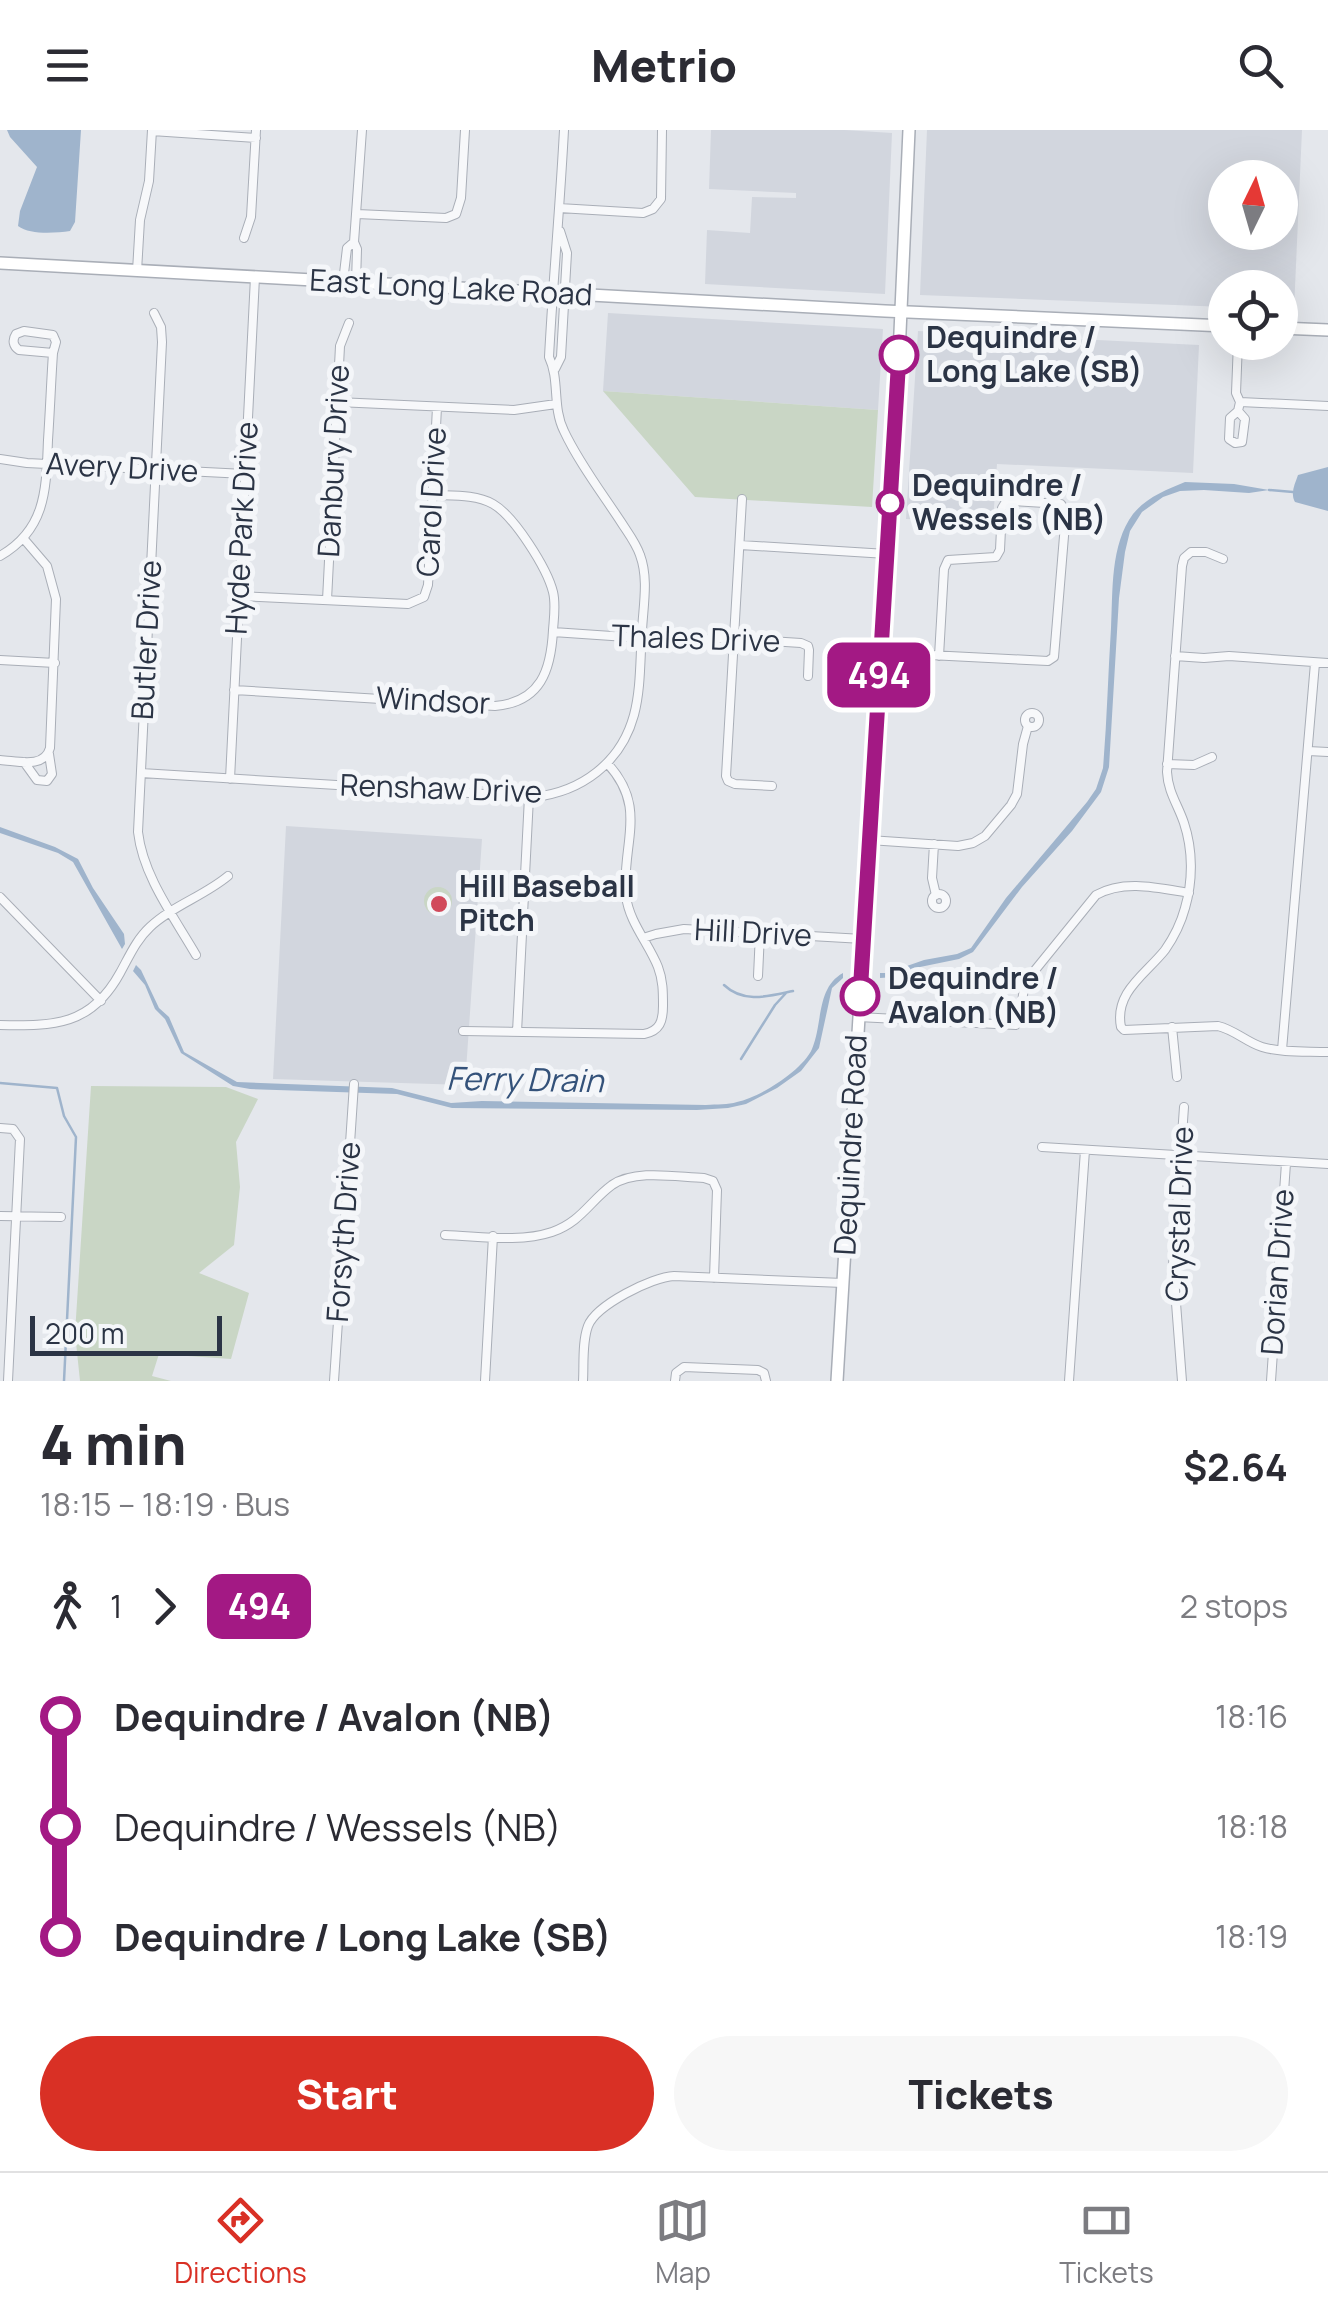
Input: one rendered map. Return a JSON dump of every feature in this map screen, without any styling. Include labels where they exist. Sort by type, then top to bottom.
[{"type":"main road","name":"Dequindre Road","points":[[837,1381],[909,130]]},
{"type":"main road","name":"East Long Lake Road","points":[[0,264],[1208,325]]},
{"type":"main road","points":[[1298,329],[1328,330]]},
{"type":"street","points":[[350,282],[348,248],[354,242],[358,214],[362,130]]},
{"type":"street","points":[[358,214],[446,218],[456,214],[460,206],[465,130]]},
{"type":"street","name":"Renshaw Drive","points":[[140,773],[529,797],[570,789],[607,763],[624,739],[638,694],[644,577],[640,552],[567,438],[556,404],[555,369],[550,357],[559,294],[556,243],[564,130]]},
{"type":"street","points":[[560,208],[653,210],[660,199],[662,130]]},
{"type":"street","points":[[137,271],[152,131],[256,134],[251,217],[244,238]]},
{"type":"street","name":"Hyde Park Drive","points":[[230,778],[255,277]]},
{"type":"street","name":"Butler Drive","points":[[154,314],[162,342],[138,823],[146,866],[196,954]]},
{"type":"street","name":"Danbury Drive","points":[[327,600],[340,346],[349,324]]},
{"type":"street","points":[[0,556],[23,538],[42,505],[56,342],[49,334],[24,331],[14,337],[14,346],[19,350],[53,353]]},
{"type":"street","points":[[1237,360],[1239,407],[1328,406]]},
{"type":"street","points":[[337,402],[514,410],[556,404]]},
{"type":"street","name":"Carol Drive","points":[[327,600],[408,604],[424,597],[428,585],[437,406]]},
{"type":"street","name":"Avery Drive","points":[[0,460],[245,474]]},
{"type":"street","name":"Windsor","points":[[234,690],[487,706],[506,705],[526,696],[541,682],[550,665],[553,632],[554,605],[549,581],[509,517],[494,504],[432,495]]},
{"type":"street","points":[[742,499],[726,772],[728,781],[734,784],[772,786]]},
{"type":"street","points":[[881,653],[901,658],[910,654],[940,656],[1048,661],[1054,657],[1064,506],[1006,503],[1002,508],[1000,550],[996,557],[948,560],[944,569],[940,656]]},
{"type":"street","points":[[23,538],[44,562],[54,584],[57,606],[49,754],[52,774],[47,780],[37,780],[24,762]]},
{"type":"street","points":[[740,545],[886,554]]},
{"type":"street","points":[[1223,559],[1190,552],[1182,566],[1167,764],[1169,790],[1184,824],[1191,862],[1189,894],[1170,941],[1127,991],[1120,1020],[1124,1030],[1218,1026],[1256,1045],[1328,1052]]},
{"type":"street","points":[[239,596],[327,600]]},
{"type":"street","name":"Thales Drive","points":[[553,632],[804,644],[809,650],[808,676]]},
{"type":"street","points":[[1175,656],[1328,664]]},
{"type":"street","points":[[0,660],[54,663]]},
{"type":"street","points":[[1282,1050],[1315,663]]},
{"type":"street","points":[[869,840],[958,846],[986,836],[1017,794],[1022,744],[1028,726]]},
{"type":"street","points":[[1308,751],[1328,752]]},
{"type":"street","points":[[0,760],[40,762],[49,754]]},
{"type":"street","points":[[1167,764],[1194,765],[1212,757]]},
{"type":"street","points":[[463,1030],[644,1034],[659,1026],[663,1015],[661,976],[626,895],[630,801],[623,783],[607,763]]},
{"type":"street","points":[[517,1032],[529,797]]},
{"type":"street","points":[[934,844],[932,878],[936,895]]},
{"type":"street","points":[[0,1024],[60,1023],[86,1012],[112,987],[153,924],[228,876]]},
{"type":"street","points":[[858,1017],[1016,1025],[1027,980],[1096,894],[1118,886],[1189,894]]},
{"type":"street","points":[[0,896],[101,1000]]},
{"type":"street","name":"Hill Drive","points":[[644,938],[684,929],[863,939]]},
{"type":"street","points":[[758,976],[760,933]]},
{"type":"street","points":[[1172,1027],[1176,1078]]},
{"type":"street","name":"Forsyth Drive","points":[[334,1381],[353,1088]]},
{"type":"street","name":"Crystal Drive","points":[[1182,1381],[1173,1264],[1184,1107]]},
{"type":"street","points":[[0,1128],[16,1131],[20,1139],[8,1381]]},
{"type":"street","points":[[1042,1147],[1328,1164]]},
{"type":"street","points":[[1068,1381],[1085,1150]]},
{"type":"street","name":"Dorian Drive","points":[[1271,1381],[1286,1163]]},
{"type":"street","points":[[444,1235],[531,1237],[563,1228],[614,1184],[628,1178],[704,1178],[715,1183],[717,1190],[714,1278]]},
{"type":"street","points":[[0,1216],[61,1217]]},
{"type":"street","points":[[484,1381],[493,1236]]},
{"type":"street","points":[[584,1381],[587,1331],[592,1318],[659,1278],[842,1282]]},
{"type":"street","points":[[675,1381],[678,1370],[684,1368],[758,1370],[765,1377]]},
{"type":"shaded area","points":[[711,130],[892,133],[885,294],[705,284],[707,230],[750,233],[752,197],[796,198],[796,193],[709,189]]},
{"type":"shaded area","points":[[927,130],[1302,130],[1298,220],[1298,160],[1208,160],[1208,250],[1297,250],[1296,270],[1208,270],[1208,306],[920,295]]},
{"type":"shaded area","points":[[608,313],[883,329],[878,410],[603,391]]},
{"type":"shaded area","points":[[918,331],[1199,345],[1193,473],[997,464],[993,522],[906,519]]},
{"type":"shaded area","points":[[286,826],[482,839],[465,1085],[273,1079]]},
{"type":"green space","points":[[603,391],[878,410],[872,507],[695,497]]},
{"type":"green space","name":"Hill Baseball Pitch","points":[[438,887],[448,891],[452,901],[448,911],[438,915],[428,911],[424,901],[428,891]]},
{"type":"green space","points":[[91,1086],[226,1087],[258,1099],[236,1142],[240,1187],[234,1245],[199,1273],[249,1293],[231,1359],[159,1354],[152,1376],[171,1381],[80,1381],[75,1333]]},
{"type":"water","points":[[7,130],[81,130],[75,222],[70,231],[36,232],[18,226],[37,167]]},
{"type":"water","points":[[1328,467],[1328,511],[1295,502],[1293,492],[1298,475]]},
{"type":"water","points":[[1185,482],[1269,490],[1180,491],[1142,512],[1130,531],[1119,598],[1109,767],[1101,792],[973,952],[895,977],[880,978],[880,973],[971,948],[1006,898],[1096,789],[1103,768],[1113,584],[1120,540],[1138,508]]},
{"type":"water","points":[[0,827],[78,859],[124,934],[122,949],[73,862],[0,833]]},
{"type":"water","name":"Ferry Drain","points":[[136,965],[159,1008],[169,1017],[184,1052],[237,1082],[392,1088],[451,1103],[706,1105],[746,1099],[779,1082],[807,1057],[828,988],[843,973],[843,978],[832,988],[819,1048],[801,1071],[746,1104],[697,1110],[452,1108],[397,1094],[233,1086],[181,1053],[165,1019],[133,971]]},
{"type":"waterway","points":[[1269,490],[1293,492]]},
{"type":"waterway","points":[[724,985],[748,997],[793,991]]},
{"type":"waterway","points":[[741,1059],[786,993]]},
{"type":"waterway","points":[[0,1083],[57,1088],[64,1116],[76,1137],[64,1381]]},
{"type":"bus line","name":"494","points":[[860,996],[899,355]]},
{"type":"place","name":"Dequindre / Long Lake (SB)","points":[[899,355]]},
{"type":"place","name":"Dequindre / Wessels (NB)","points":[[890,503]]},
{"type":"place","name":"Hill Baseball Pitch","points":[[439,904]]},
{"type":"place","name":"Dequindre / Avalon (NB)","points":[[860,996]]}]
